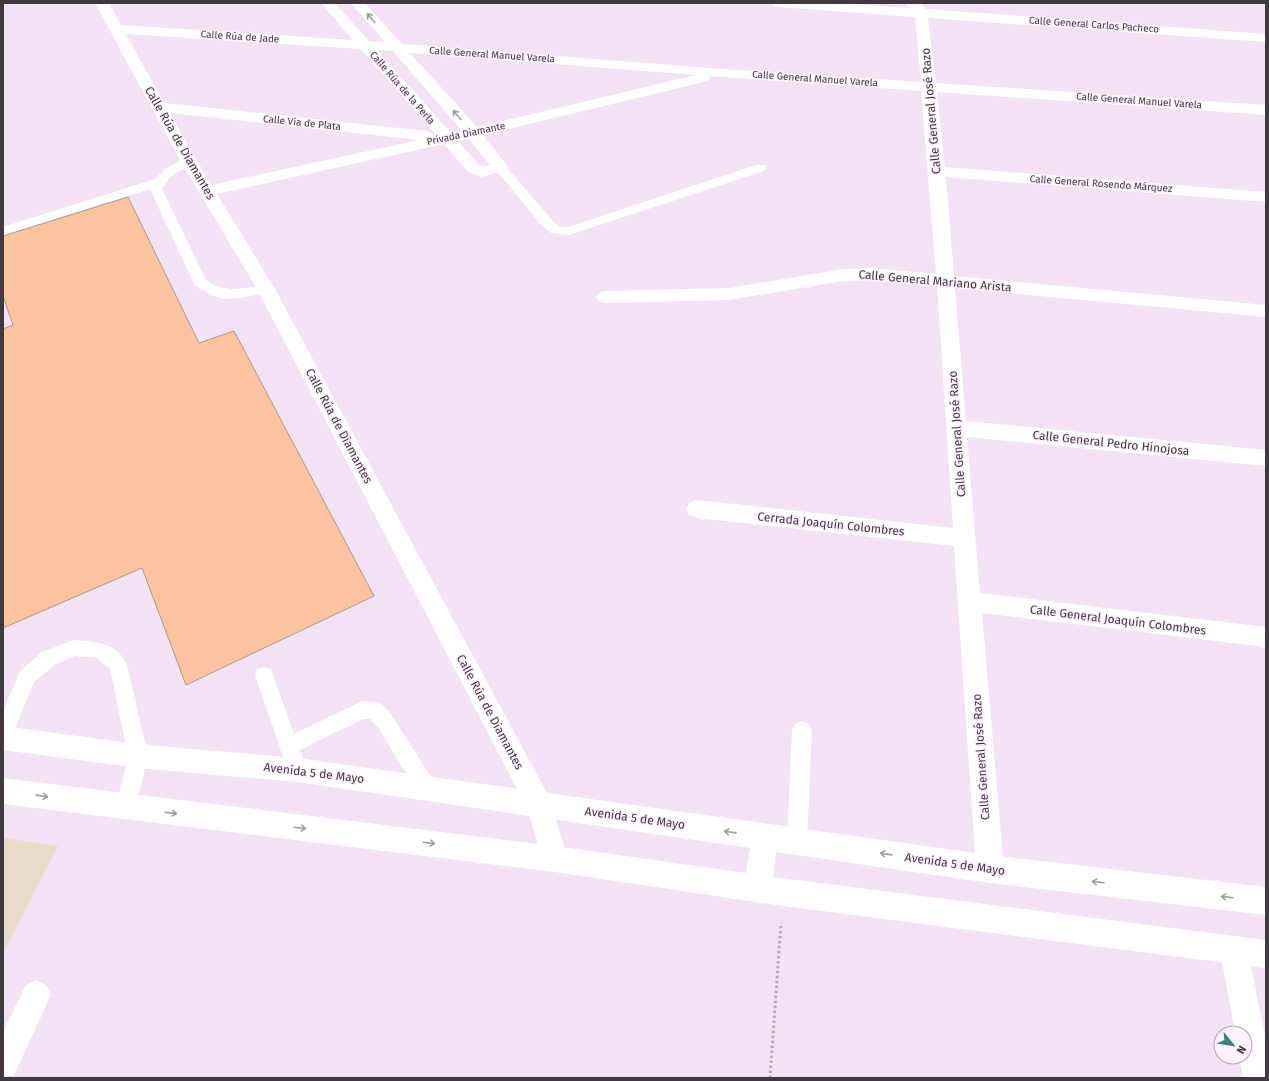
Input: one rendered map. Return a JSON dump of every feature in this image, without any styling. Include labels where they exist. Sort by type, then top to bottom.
[{"type":"street","name":"Calle Rúa de Diamantes","points":[[102,3],[188,160],[266,289],[539,804],[555,859]]},
{"type":"street","name":"Calle Rúa de la Perla","points":[[328,3],[473,168],[482,172],[500,167],[358,3]]},
{"type":"street","name":"Calle General Carlos Pacheco","points":[[779,3],[916,8],[1266,38]]},
{"type":"street","name":"Calle General José Razo","points":[[916,8],[928,87],[937,171],[990,869]]},
{"type":"street","name":"Calle Rúa de Jade","points":[[116,29],[365,45]]},
{"type":"street","name":"Calle General Manuel Varela","points":[[365,45],[723,73],[1266,110]]},
{"type":"street","name":"Privada Diamante","points":[[207,191],[472,133],[723,73]]},
{"type":"street","name":"Calle Vía de Plata","points":[[159,107],[446,138]]},
{"type":"street","name":"Calle General Rosendo Márquez","points":[[937,171],[1266,197]]},
{"type":"street","name":"Calle General Mariano Arista","points":[[605,297],[730,294],[844,275],[872,274],[1266,311]]},
{"type":"street","name":"Calle General Pedro Hinojosa","points":[[956,428],[1266,458]]},
{"type":"street","name":"Cerrada Joaquín Colombres","points":[[697,510],[965,538]]},
{"type":"street","name":"Calle General Joaquín Colombres","points":[[970,602],[1266,637]]},
{"type":"street","name":"Avenida 5 de Mayo","points":[[3,737],[138,756],[293,758],[427,788],[990,869],[1266,901]]},
{"type":"street","points":[[3,790],[126,807],[555,859],[771,890],[1266,954]]},
{"type":"street","points":[[765,837],[771,890]]},
{"type":"street","points":[[1234,951],[1258,1078]]},
{"type":"street","points":[[3,1064],[36,995]]},
{"type":"lane","points":[[188,160],[165,174],[158,182],[156,189],[200,283],[213,292],[230,295],[266,289]]},
{"type":"lane","points":[[500,167],[547,223],[556,230],[569,231],[760,168]]},
{"type":"lane","points":[[3,231],[158,182]]},
{"type":"lane","points":[[3,737],[27,677],[49,658],[74,648],[101,650],[118,665],[138,756],[126,807]]},
{"type":"lane","points":[[264,675],[293,758],[362,710],[375,711],[384,720],[427,788]]},
{"type":"lane","points":[[797,842],[802,730]]},
{"type":"path","points":[[770,1078],[771,890]]},
{"type":"shaded area","points":[[3,838],[58,846],[3,953]]},
{"type":"building","points":[[128,197],[199,343],[234,331],[374,596],[186,685],[142,568],[3,628],[3,329],[13,325],[3,296],[3,236]]}]
